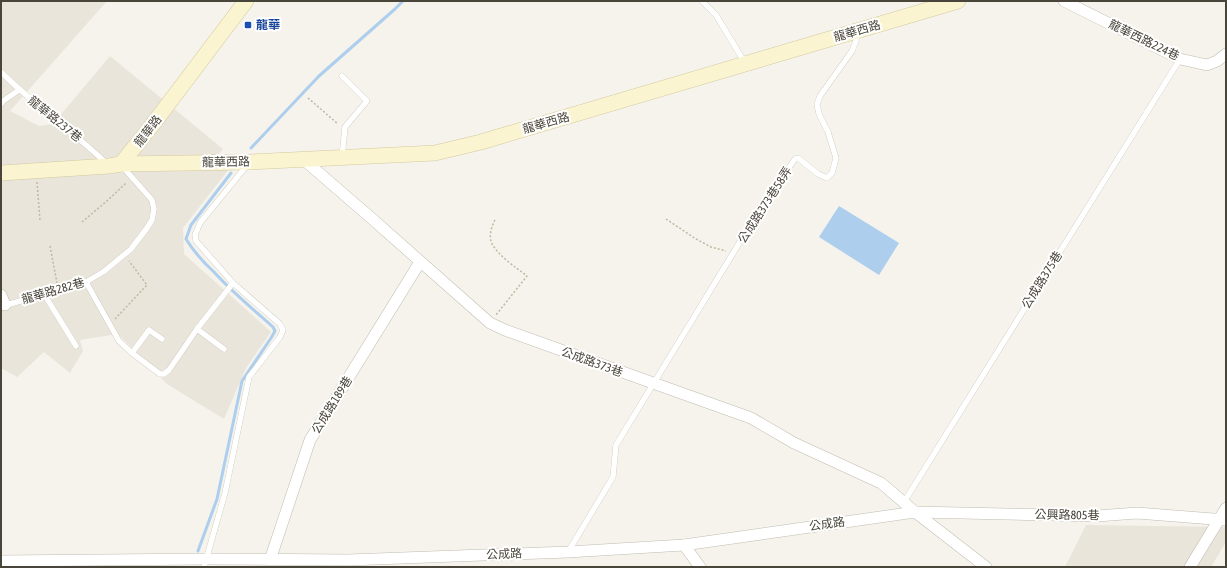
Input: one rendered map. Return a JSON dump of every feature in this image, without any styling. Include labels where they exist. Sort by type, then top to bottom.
[{"type":"street","name":"龍華路","points":[[115,165],[153,124],[246,1]]},
{"type":"street","name":"龍華西路","points":[[115,165],[250,162],[435,153],[481,142],[958,1]]},
{"type":"street","name":"龍華西路224巷","points":[[1064,1],[1180,59],[1207,65],[1217,61],[1226,54]]},
{"type":"street","name":"公成路373巷","points":[[303,159],[490,323],[505,330],[751,418],[794,443],[881,483],[915,512]]},
{"type":"street","points":[[1,174],[115,165]]},
{"type":"street","name":"公成路189巷","points":[[270,560],[310,440],[420,262]]},
{"type":"street","points":[[1190,567],[1222,520],[1226,508]]},
{"type":"street","points":[[915,512],[986,567]]},
{"type":"street","name":"公成路","points":[[1,561],[205,563],[270,560],[350,564],[684,545],[915,512]]},
{"type":"street","name":"公興路805巷","points":[[915,512],[1097,516],[1137,513],[1222,520]]},
{"type":"street","points":[[684,545],[700,567]]},
{"type":"lane","points":[[702,1],[716,14],[746,63]]},
{"type":"lane","name":"公成路373巷58弄","points":[[568,552],[613,477],[616,446],[760,209],[795,159],[798,158],[818,174],[827,178],[832,174],[836,158],[828,132],[819,114],[817,104],[820,96],[852,51],[856,41],[856,31]]},
{"type":"lane","name":"公成路375巷","points":[[904,502],[1180,59]]},
{"type":"lane","name":"龍華路237巷","points":[[1,72],[18,90],[115,165]]},
{"type":"lane","points":[[342,76],[367,101],[345,127],[342,157]]},
{"type":"lane","points":[[1,104],[18,90]]},
{"type":"lane","points":[[205,563],[225,493],[250,377],[283,330],[280,324],[232,285],[196,241],[195,235],[200,223],[250,162]]},
{"type":"lane","name":"龍華路282巷","points":[[2,302],[44,294],[86,282],[103,272],[131,249],[152,220],[154,209],[152,200],[132,177],[115,165]]},
{"type":"lane","points":[[86,282],[119,341],[160,374],[164,374],[169,370],[197,329],[232,285]]},
{"type":"lane","points":[[44,294],[76,346]]},
{"type":"lane","points":[[197,329],[224,349]]},
{"type":"lane","points":[[132,353],[149,330],[162,339]]},
{"type":"path","points":[[308,98],[345,130]]},
{"type":"path","points":[[36,172],[40,220]]},
{"type":"path","points":[[82,222],[132,177]]},
{"type":"path","points":[[666,219],[711,247],[733,253]]},
{"type":"path","points":[[490,323],[527,276],[494,248],[490,240],[492,225],[495,220]]},
{"type":"path","points":[[50,246],[58,290]]},
{"type":"path","points":[[115,319],[147,284],[124,255]]},
{"type":"shaded area","points":[[1,1],[107,1],[10,111],[39,126],[53,124],[110,56],[223,149],[210,165],[229,169],[183,228],[184,254],[271,332],[246,368],[224,419],[167,384],[118,334],[80,340],[83,351],[70,373],[44,352],[17,377],[1,368]]},
{"type":"shaded area","points":[[1086,525],[1226,527],[1226,542],[1211,567],[1065,567]]},
{"type":"water","points":[[839,206],[899,243],[879,275],[819,237]]},
{"type":"waterway","points":[[251,148],[319,76],[403,1]]},
{"type":"waterway","points":[[198,551],[217,499],[242,381],[275,331],[273,327],[235,293],[195,253],[186,239],[191,225],[231,173]]},
{"type":"place","name":"龍華","points":[[248,25]]}]
